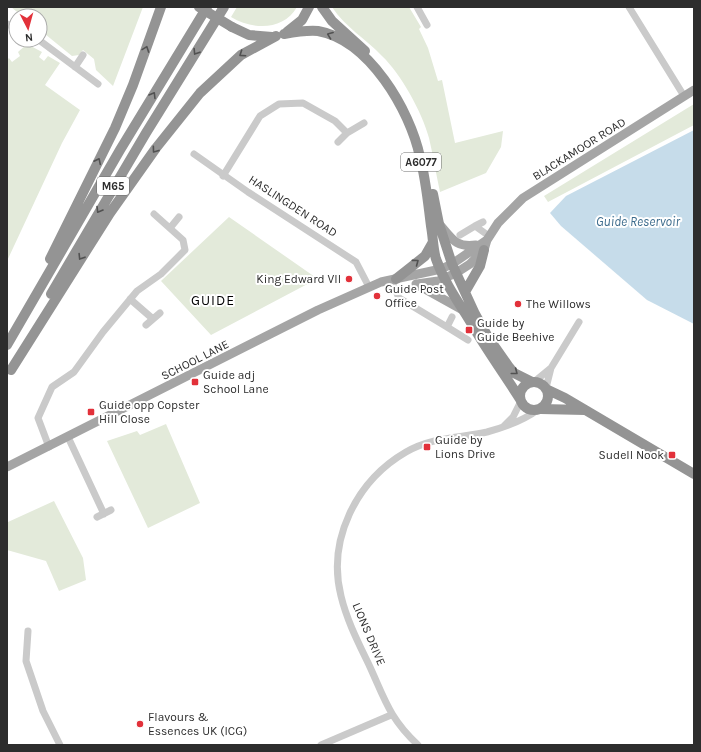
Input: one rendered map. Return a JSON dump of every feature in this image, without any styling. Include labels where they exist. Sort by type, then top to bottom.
[{"type":"highway","points":[[20,322],[115,128],[133,85],[161,7]]},
{"type":"highway","name":"A6077","points":[[199,7],[232,27],[249,35],[280,35],[302,31],[317,31],[340,39],[356,50],[373,66],[390,88],[410,126],[420,156],[435,254],[440,269],[461,309],[520,400],[528,409],[587,410]]},
{"type":"highway","name":"M65","points":[[7,345],[207,7]]},
{"type":"highway","name":"M65","points":[[9,373],[49,297],[93,219],[224,7]]},
{"type":"highway","points":[[9,373],[110,213],[156,148],[200,93],[241,55],[280,35],[302,20],[309,7]]},
{"type":"highway","name":"A6077","points":[[322,7],[332,21],[357,42],[378,64],[408,105],[416,124],[426,159],[439,224],[452,264],[488,337],[504,362],[514,373],[540,384],[546,389],[587,410],[694,474]]},
{"type":"highway","points":[[393,279],[424,256],[434,242]]},
{"type":"highway","points":[[465,292],[480,266],[485,243]]},
{"type":"highway","points":[[520,400],[522,388],[533,382]]},
{"type":"highway","points":[[540,409],[548,401],[546,389]]},
{"type":"main road","name":"BLACKAMOOR ROAD","points":[[485,243],[509,210],[523,198],[694,90]]},
{"type":"main road","points":[[439,224],[452,240],[459,245],[468,246],[485,243]]},
{"type":"main road","points":[[417,284],[445,278],[456,273],[470,264],[485,243]]},
{"type":"main road","name":"SCHOOL LANE","points":[[7,467],[318,310],[369,286],[393,279],[440,269],[452,264],[485,243]]},
{"type":"main road","points":[[393,279],[417,284],[461,309]]},
{"type":"street","points":[[629,7],[684,96]]},
{"type":"street","points":[[420,8],[427,25]]},
{"type":"street","points":[[48,47],[98,84]]},
{"type":"street","points":[[75,67],[84,55]]},
{"type":"street","points":[[223,176],[260,116],[279,104],[303,103],[335,121],[347,133]]},
{"type":"street","points":[[338,142],[347,133],[364,124]]},
{"type":"street","name":"HASLINGDEN ROAD","points":[[194,154],[223,176],[356,262],[369,286]]},
{"type":"street","points":[[49,447],[38,418],[48,392],[52,387],[74,372],[103,332],[137,291],[161,274],[184,252],[186,247],[184,242],[154,214]]},
{"type":"street","points":[[170,228],[179,217]]},
{"type":"street","points":[[460,235],[483,222]]},
{"type":"street","points":[[475,226],[485,243]]},
{"type":"street","points":[[393,279],[399,298],[468,340]]},
{"type":"street","points":[[130,299],[153,319]]},
{"type":"street","points":[[146,325],[160,313]]},
{"type":"street","points":[[447,327],[452,317]]},
{"type":"street","points":[[546,389],[551,368],[579,322]]},
{"type":"street","points":[[533,382],[551,368]]},
{"type":"street","points":[[503,427],[513,417],[520,400]]},
{"type":"street","name":"LIONS DRIVE","points":[[418,745],[403,731],[391,715],[349,621],[341,596],[338,575],[339,548],[343,527],[364,488],[380,471],[405,452],[432,440],[486,432],[503,427],[523,420],[540,409]]},
{"type":"street","points":[[68,437],[100,516],[111,510]]},
{"type":"street","points":[[28,631],[26,661],[43,711],[60,745]]},
{"type":"street","points":[[321,745],[391,715]]},
{"type":"green space","points":[[11,7],[143,7],[113,86],[96,70],[94,59],[83,50],[79,55],[72,56],[48,36],[48,8]]},
{"type":"green space","points":[[237,7],[297,7],[284,21],[267,26],[258,26],[231,17]]},
{"type":"green space","points":[[332,7],[409,7],[421,27],[419,29],[428,48],[438,81],[442,80],[455,143],[503,131],[501,147],[486,173],[440,192],[426,128],[410,94],[389,64],[376,50],[343,21]]},
{"type":"green space","points":[[22,48],[34,48],[42,52],[39,57],[44,61],[48,56],[60,63],[45,85],[80,110],[62,143],[7,261],[7,60],[9,58],[12,62],[20,56],[18,52]]},
{"type":"green space","points":[[694,104],[694,125],[548,202],[544,196]]},
{"type":"green space","points":[[229,217],[315,277],[315,280],[211,335],[161,281]]},
{"type":"green space","points":[[166,424],[200,503],[148,528],[107,441],[137,431],[140,435]]},
{"type":"green space","points":[[54,501],[83,558],[86,580],[59,591],[46,561],[7,550],[7,521],[8,522]]},
{"type":"water","name":"Guide Reservoir","points":[[694,130],[694,324],[647,300],[561,226],[550,213],[566,196]]},
{"type":"place","name":"King Edward VII","points":[[349,279]]},
{"type":"place","name":"Guide Post Office","points":[[377,296]]},
{"type":"place","name":"The Willows","points":[[518,304]]},
{"type":"place","name":"Guide by Guide Beehive","points":[[469,330]]},
{"type":"place","name":"Guide adj School Lane","points":[[195,382]]},
{"type":"place","name":"Guide opp Copster Hill Close","points":[[91,412]]},
{"type":"place","name":"Guide by Lions Drive","points":[[427,447]]},
{"type":"place","name":"Sudell Nook","points":[[672,455]]},
{"type":"place","name":"Flavours & Essences UK (ICG)","points":[[140,724]]},
{"type":"district","name":"GUIDE","points":[[213,300]]}]
